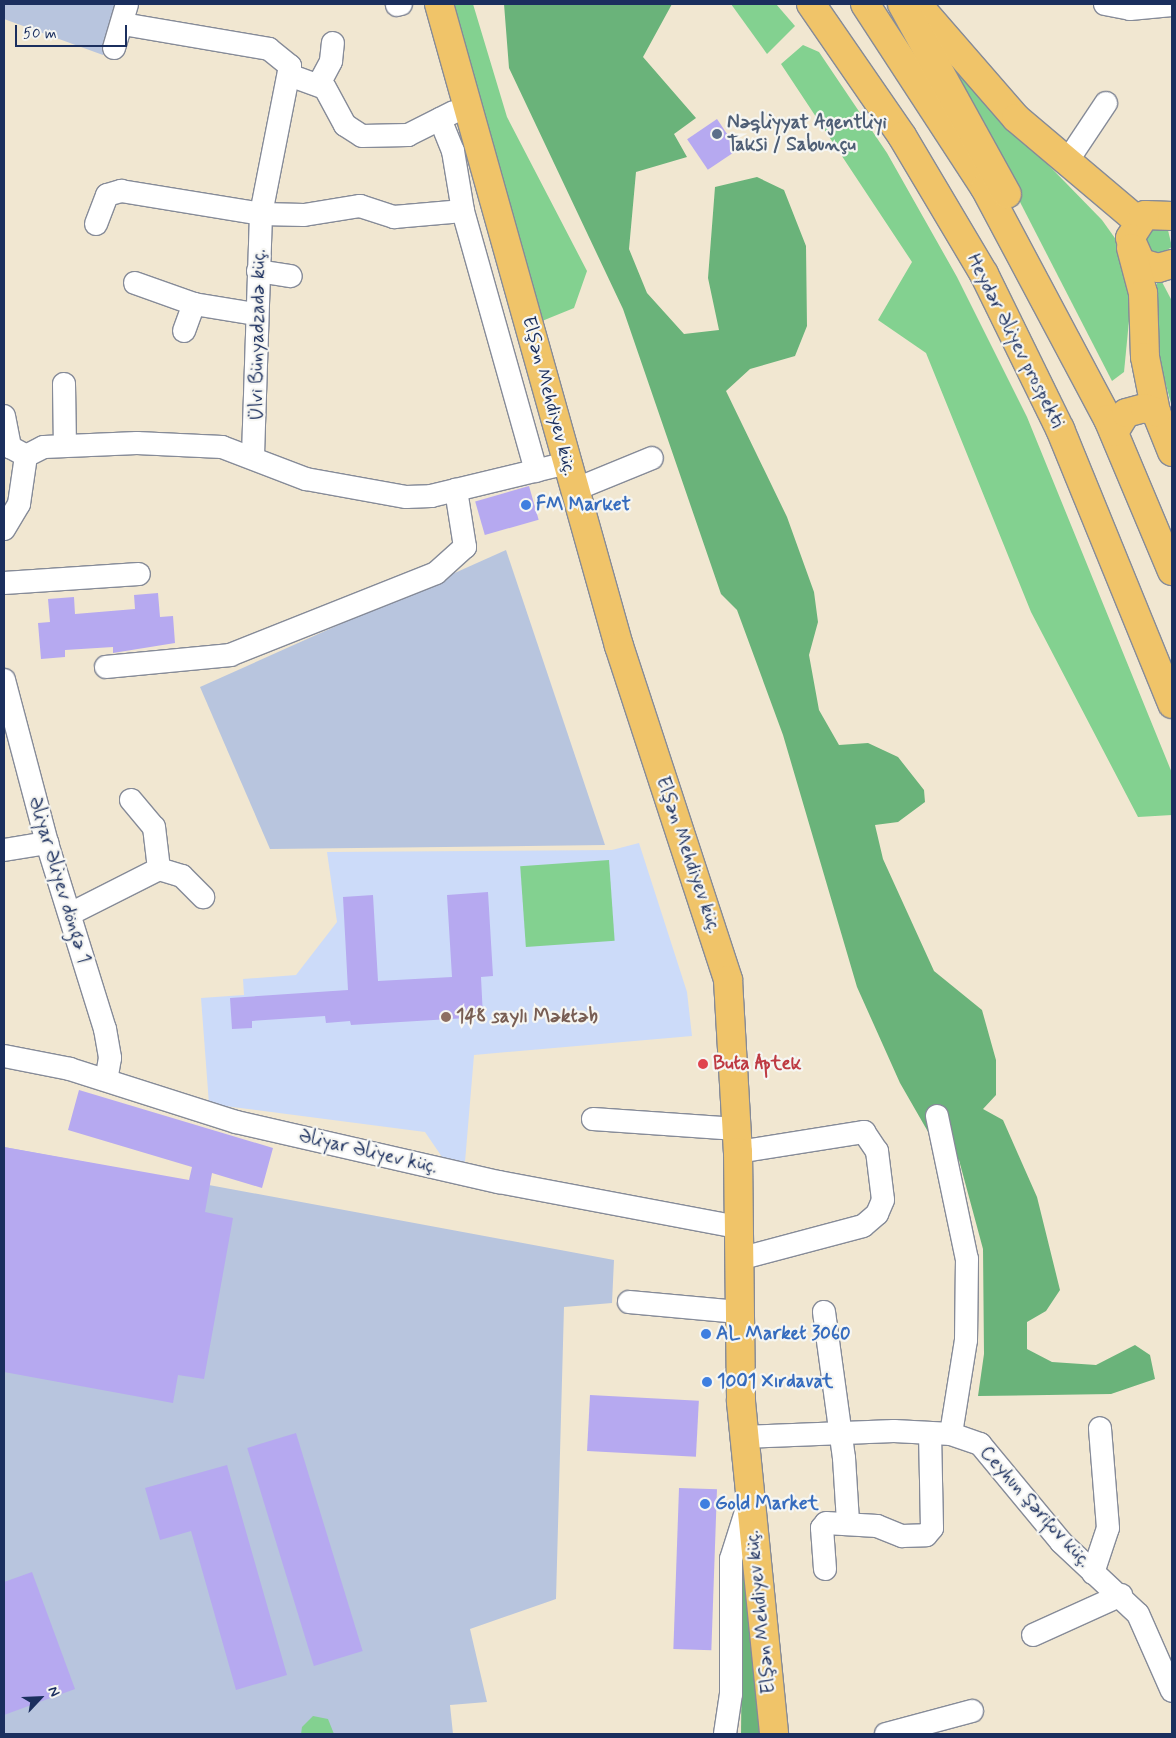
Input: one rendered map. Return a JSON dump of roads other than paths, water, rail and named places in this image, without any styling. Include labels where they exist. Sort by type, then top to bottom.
[{"type":"main road","name":"Elşən Mehdiyev küç.","points":[[439,4],[469,106],[574,490],[643,722],[719,944],[732,1009],[737,1140],[743,1437],[774,1734]]},
{"type":"main road","name":"Heydər Əliyev prospekti","points":[[812,4],[902,136],[1011,326],[1060,429],[1172,704]]},
{"type":"main road","points":[[865,4],[985,188],[1111,426]]},
{"type":"main road","points":[[915,4],[1074,335],[1172,571]]},
{"type":"main road","points":[[915,4],[1016,118],[1066,164],[1138,221]]},
{"type":"main road","points":[[1172,216],[1154,212],[1138,221],[1131,248],[1143,293],[1145,357],[1156,412],[1172,452]]},
{"type":"main road","points":[[1131,248],[1149,267],[1172,264]]},
{"type":"main road","points":[[1111,426],[1126,412],[1145,408],[1156,412]]},
{"type":"street","points":[[1105,4],[1130,9],[1161,5]]},
{"type":"street","points":[[114,48],[125,14],[269,49],[287,59],[289,75],[318,84],[345,124],[362,136],[408,135],[440,118],[469,106]]},
{"type":"street","points":[[318,84],[331,61],[333,44]]},
{"type":"street","name":"Ülvi Bünyadzadə küç.","points":[[253,458],[255,314],[261,214],[289,75]]},
{"type":"street","points":[[1066,164],[1106,103]]},
{"type":"street","points":[[440,118],[453,150],[463,211],[536,471]]},
{"type":"street","points":[[96,224],[107,196],[122,191],[261,214],[304,215],[360,206],[394,217],[463,211]]},
{"type":"street","points":[[258,271],[291,276]]},
{"type":"street","points":[[135,283],[194,304],[255,314]]},
{"type":"street","points":[[184,331],[194,304]]},
{"type":"street","points":[[64,384],[65,445]]},
{"type":"street","points":[[4,416],[10,447],[26,456]]},
{"type":"street","points":[[4,529],[19,504],[26,456],[36,448],[65,445],[206,445],[253,458],[306,479],[386,495],[431,496],[567,463]]},
{"type":"street","points":[[574,490],[652,458]]},
{"type":"street","points":[[106,667],[230,655],[436,573],[465,547],[456,490]]},
{"type":"street","points":[[4,583],[140,574]]},
{"type":"street","name":"Əliyar Əliyev döngə 1","points":[[4,680],[47,843],[109,1047],[106,1080]]},
{"type":"street","points":[[131,800],[154,827],[158,869]]},
{"type":"street","points":[[4,850],[47,843]]},
{"type":"street","points":[[70,914],[158,869],[182,876],[202,897]]},
{"type":"street","name":"Əliyar Əliyev küç.","points":[[4,1056],[106,1080],[236,1122],[499,1182],[738,1227]]},
{"type":"street","points":[[824,1569],[822,1528],[826,1522],[848,1521],[902,1536],[926,1535],[934,1513],[941,1433],[966,1340],[967,1259],[937,1116]]},
{"type":"street","points":[[593,1118],[737,1140],[864,1132],[877,1151],[883,1200],[877,1214],[863,1226],[739,1259]]},
{"type":"street","points":[[629,1302],[739,1312]]},
{"type":"street","points":[[824,1312],[840,1430],[848,1521]]},
{"type":"street","points":[[1093,1572],[1108,1528],[1100,1428]]},
{"type":"street","name":"Ceyhun Şərifov küç.","points":[[743,1437],[840,1430],[941,1433],[980,1444],[1061,1542],[1121,1595],[1147,1626],[1172,1691]]},
{"type":"street","points":[[725,1734],[732,1694],[731,1559],[750,1499]]},
{"type":"street","points":[[1033,1635],[1121,1595]]},
{"type":"street","points":[[886,1734],[972,1711]]},
{"type":"place","name":"Nəqliyyat Agentliyi Taksi / Sabunçu","points":[[717,134]]},
{"type":"place","name":"FM Market","points":[[526,505]]},
{"type":"place","name":"148 saylı Məktəb","points":[[446,1017]]},
{"type":"place","name":"Buta Aptek","points":[[703,1064]]},
{"type":"place","name":"AL Market 3060","points":[[706,1334]]},
{"type":"place","name":"1001 Xırdavat","points":[[707,1382]]},
{"type":"place","name":"Gold Market","points":[[705,1504]]}]
